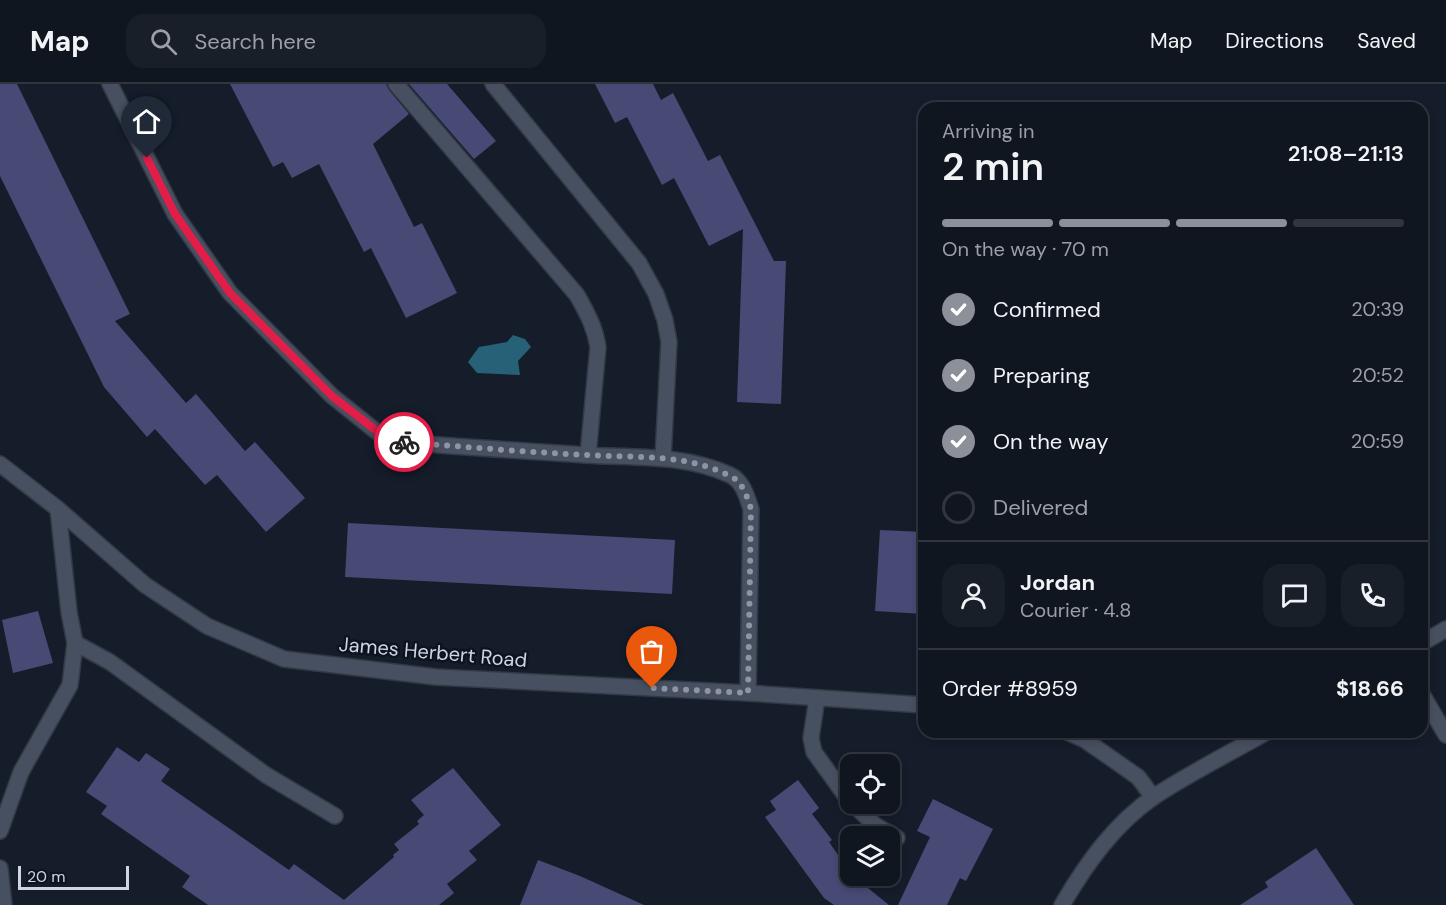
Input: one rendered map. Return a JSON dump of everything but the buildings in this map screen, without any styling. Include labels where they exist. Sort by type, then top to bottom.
[{"type":"street","points":[[110,84],[175,214],[230,293],[332,396],[378,432],[401,442],[588,456],[663,458],[695,463],[732,476],[746,492],[751,509],[748,693]]},
{"type":"street","points":[[396,84],[577,295],[589,316],[595,330],[597,347],[588,456]]},
{"type":"street","points":[[493,84],[639,263],[657,294],[669,342],[663,458]]},
{"type":"street","name":"James Herbert Road","points":[[0,464],[58,509],[145,585],[207,626],[284,659],[436,677],[748,693],[918,705]]},
{"type":"street","points":[[0,831],[21,772],[70,685],[75,643],[69,612],[58,509]]},
{"type":"street","points":[[1428,640],[1446,629]]},
{"type":"street","points":[[75,643],[110,662],[266,775],[335,816]]},
{"type":"street","points":[[817,698],[811,738],[814,752],[840,787]]},
{"type":"street","points":[[1428,704],[1446,735]]},
{"type":"street","points":[[1080,738],[1138,777],[1153,797]]},
{"type":"street","points":[[1062,905],[1083,869],[1102,846],[1115,831],[1153,797],[1257,738]]},
{"type":"street","points":[[864,814],[877,826]]},
{"type":"street","points":[[0,868],[4,905]]},
{"type":"water","points":[[513,335],[525,339],[531,347],[518,361],[520,375],[477,373],[468,362],[479,347],[507,342]]},
{"type":"way so far","points":[[404,442],[588,456],[663,458],[695,463],[732,476],[746,492],[751,509],[748,693],[652,688]]},
{"type":"route","points":[[147,158],[175,214],[230,293],[332,396],[378,432],[404,442]]}]
